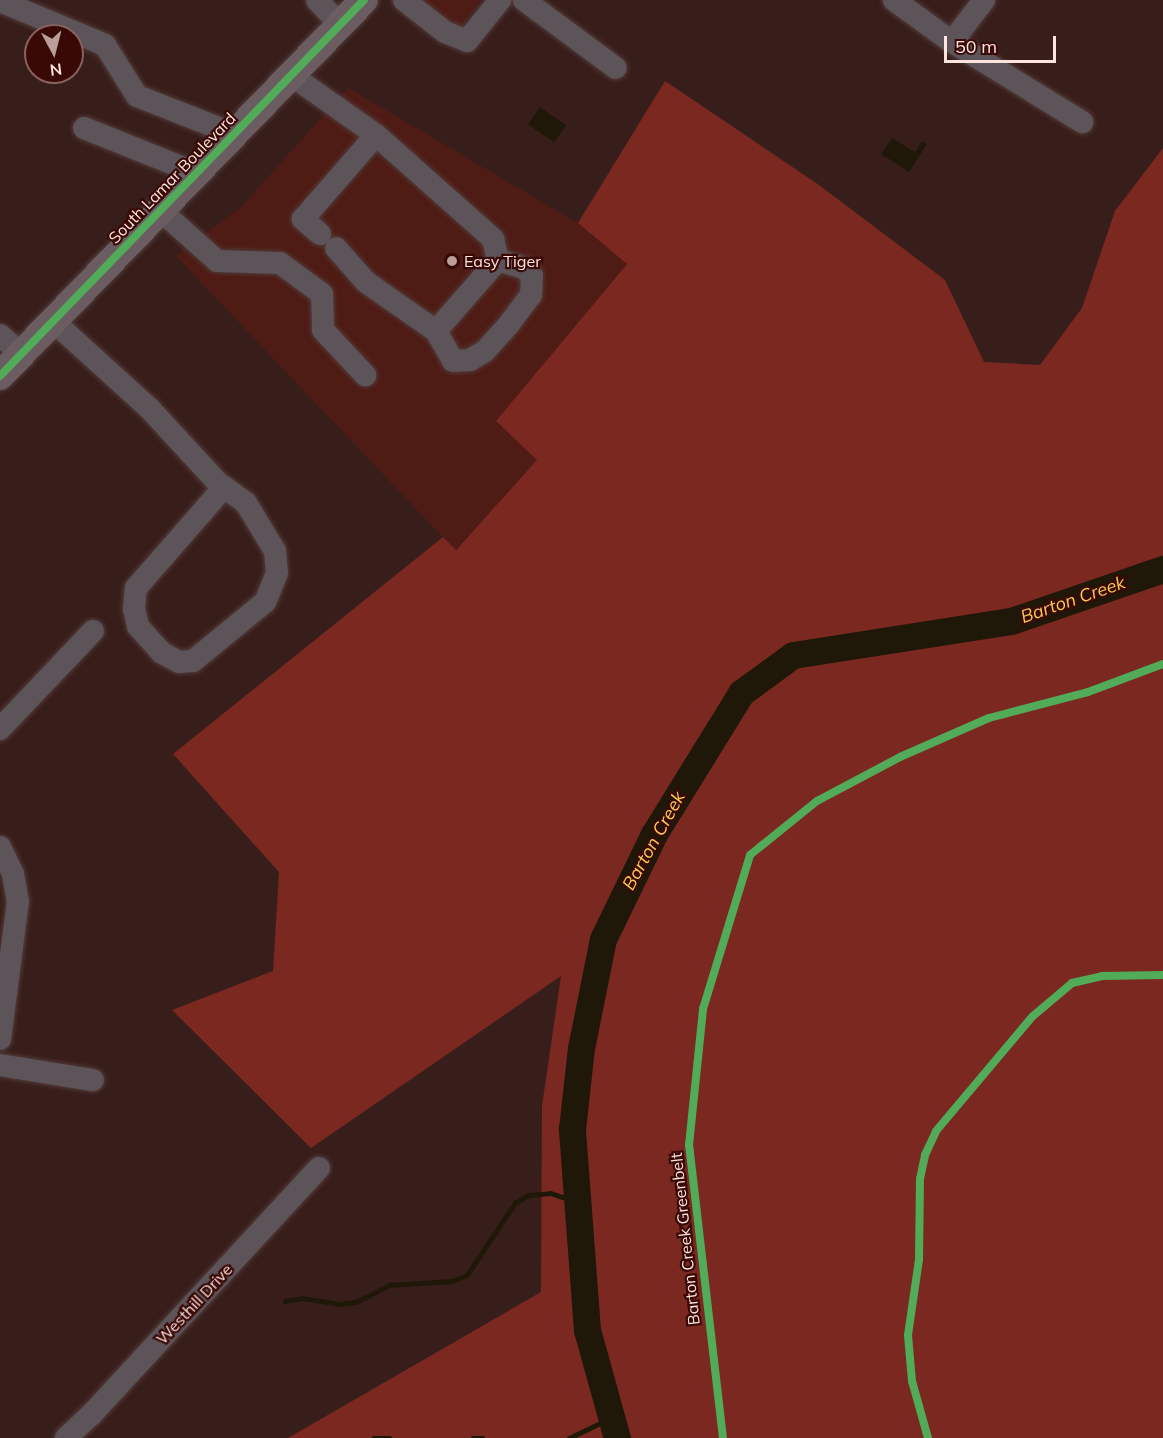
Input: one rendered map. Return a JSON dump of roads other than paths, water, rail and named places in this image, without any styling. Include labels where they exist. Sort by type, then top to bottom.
[{"type":"main road","name":"South Lamar Boulevard","points":[[0,376],[364,0]]},
{"type":"street","points":[[317,0],[340,25]]},
{"type":"street","points":[[404,0],[445,32],[467,41],[500,0]]},
{"type":"street","points":[[524,0],[616,68]]},
{"type":"street","points":[[894,0],[952,42],[1082,122]]},
{"type":"street","points":[[952,42],[984,0]]},
{"type":"street","points":[[0,1],[105,45],[137,96],[234,134]]},
{"type":"street","points":[[291,75],[376,135],[494,239],[498,260]]},
{"type":"street","points":[[84,128],[196,174]]},
{"type":"street","points":[[376,135],[303,219],[328,241],[366,282],[436,331],[453,361],[470,360],[485,351],[531,295],[534,287],[532,276],[524,268],[498,260]]},
{"type":"street","points":[[160,210],[217,261],[280,263],[322,294],[323,330],[365,375]]},
{"type":"street","points":[[436,331],[498,260]]},
{"type":"street","points":[[52,321],[149,408],[224,487],[246,504],[274,551],[277,573],[266,602],[193,661],[179,662],[162,653],[138,626],[134,609],[136,588],[224,487]]},
{"type":"street","points":[[0,335],[21,354]]},
{"type":"street","points":[[0,729],[93,631]]},
{"type":"street","points":[[0,846],[13,874],[18,901],[0,1039]]},
{"type":"street","points":[[0,1065],[93,1080]]},
{"type":"street","name":"Westhill Drive","points":[[66,1438],[91,1415],[319,1168]]},
{"type":"waterway","name":"Barton Creek","points":[[617,1438],[587,1330],[572,1129],[581,1048],[603,939],[654,834],[741,693],[793,655],[1011,621],[1163,569]]},
{"type":"waterway","points":[[285,1301],[302,1298],[339,1304],[356,1302],[390,1285],[452,1281],[467,1275],[515,1203],[529,1195],[550,1193],[578,1202]]},
{"type":"waterway","points":[[569,1438],[611,1418]]},
{"type":"waterway","points":[[374,1438],[390,1438]]},
{"type":"waterway","points":[[473,1438],[483,1438]]},
{"type":"place","name":"Easy Tiger","points":[[452,261]]}]
